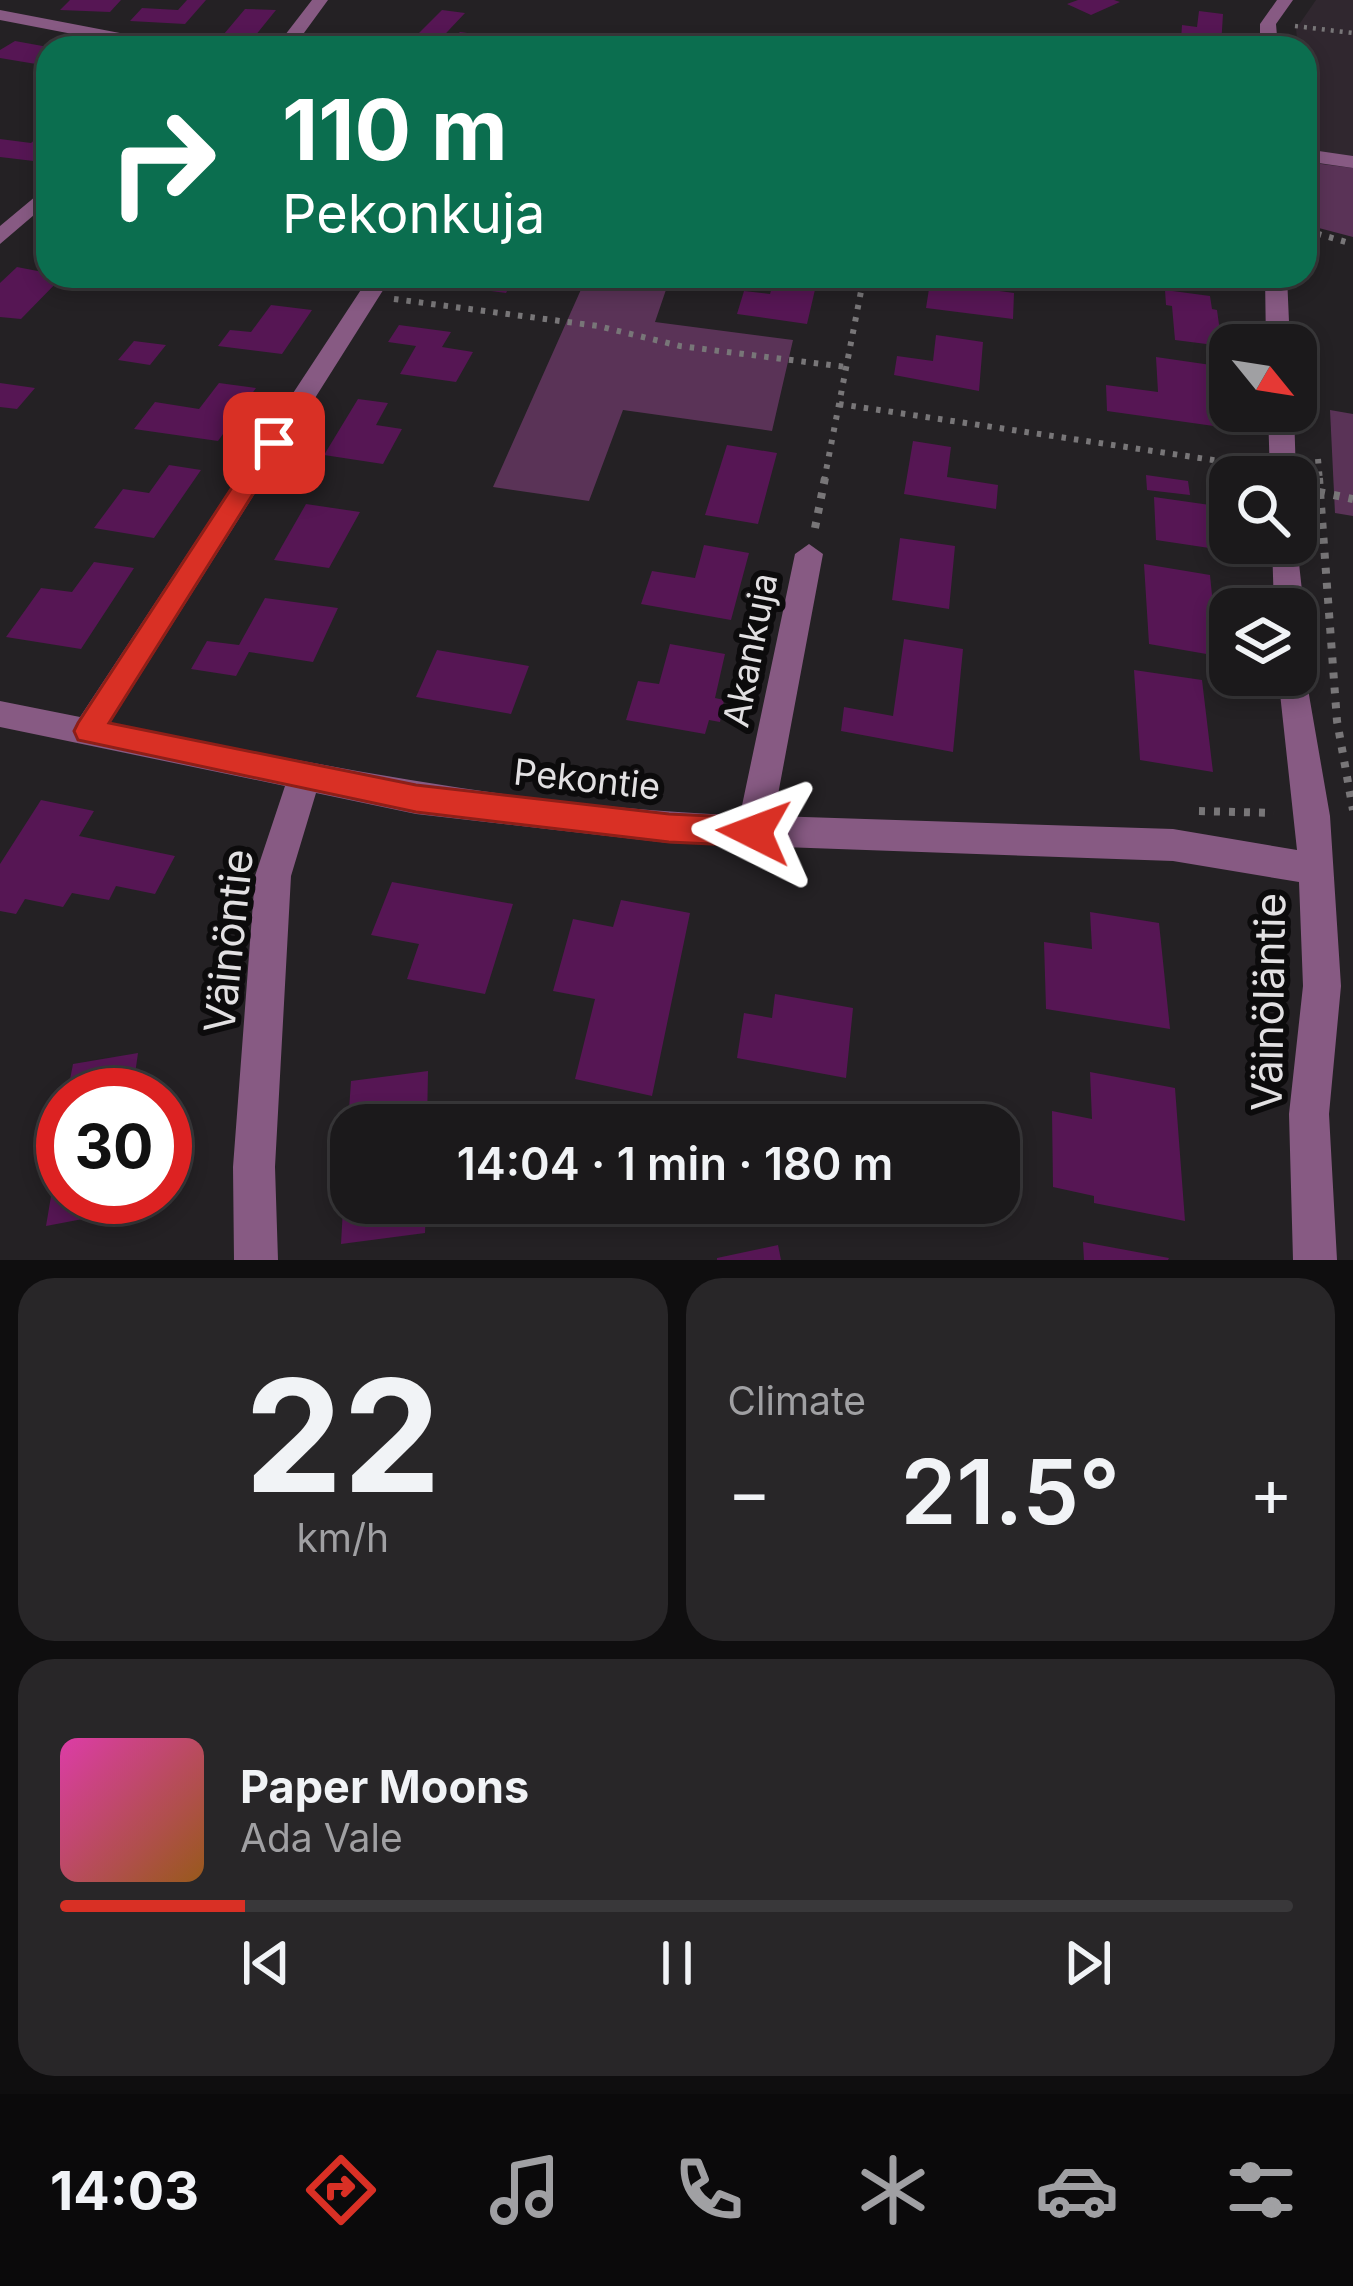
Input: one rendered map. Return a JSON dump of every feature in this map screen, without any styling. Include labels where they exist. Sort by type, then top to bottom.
[{"type":"street","points":[[20,18],[39,0]]},
{"type":"street","points":[[293,36],[320,0]]},
{"type":"street","points":[[1268,36],[1268,24],[1286,0]]},
{"type":"street","points":[[0,15],[111,36]]},
{"type":"street","points":[[1317,157],[1353,162]]},
{"type":"street","points":[[0,238],[36,204]]},
{"type":"street","points":[[88,731],[374,288]]},
{"type":"street","points":[[1276,288],[1277,324]]},
{"type":"street","name":"Akankuja","points":[[754,832],[809,554]]},
{"type":"street","name":"Väinöläntie","points":[[1294,696],[1313,817],[1322,986],[1309,1114],[1315,1260]]},
{"type":"street","name":"Pekontie","points":[[0,714],[304,779],[485,807],[669,828],[1173,845],[1315,869]]},
{"type":"street","name":"Väinöntie","points":[[256,1260],[254,1167],[274,876],[304,779]]},
{"type":"path","points":[[1292,25],[1353,33]]},
{"type":"path","points":[[1317,234],[1353,244]]},
{"type":"path","points":[[386,288],[598,326],[680,346],[846,368]]},
{"type":"path","points":[[809,554],[861,288]]},
{"type":"path","points":[[1308,288],[1308,293]]},
{"type":"path","points":[[839,404],[1209,459]]},
{"type":"path","points":[[1318,446],[1337,721],[1353,810]]},
{"type":"path","points":[[1317,491],[1353,499]]},
{"type":"path","points":[[1191,811],[1313,817]]},
{"type":"shaded area","points":[[1316,0],[1353,0],[1353,168],[1317,163],[1317,36],[1297,36],[1296,29]]},
{"type":"shaded area","points":[[1317,163],[1353,168],[1353,237],[1317,228]]},
{"type":"shaded area","points":[[582,288],[667,288],[655,322],[793,340],[772,431],[623,410],[589,501],[493,487]]},
{"type":"shaded area","points":[[1330,410],[1353,414],[1353,516],[1335,513]]},
{"type":"building","points":[[70,0],[121,0],[110,12],[60,10]]},
{"type":"building","points":[[187,0],[206,0],[185,24],[130,21],[142,8],[178,10]]},
{"type":"building","points":[[1120,2],[1091,15],[1067,4]]},
{"type":"building","points":[[245,9],[276,10],[255,36],[224,34]]},
{"type":"building","points":[[442,10],[465,13],[443,36],[416,36]]},
{"type":"building","points":[[1199,11],[1223,14],[1222,36],[1181,36],[1182,25],[1197,27]]},
{"type":"building","points":[[15,41],[36,45],[36,64],[0,58],[0,50]]},
{"type":"building","points":[[0,139],[31,143],[36,139],[36,161],[0,157]]},
{"type":"building","points":[[17,267],[36,271],[36,288],[51,288],[21,319],[0,317],[0,283]]},
{"type":"building","points":[[468,288],[509,288],[506,293]]},
{"type":"building","points":[[772,288],[815,288],[807,324],[737,314],[744,291],[770,294]]},
{"type":"building","points":[[929,288],[1014,293],[1013,319],[926,308]]},
{"type":"building","points":[[1165,290],[1210,296],[1219,324],[1209,324],[1209,344],[1175,340],[1172,306],[1166,305]]},
{"type":"building","points":[[271,305],[312,310],[282,354],[218,346],[230,330],[251,332]]},
{"type":"building","points":[[399,325],[451,332],[442,347],[473,352],[456,382],[400,374],[416,346],[388,342]]},
{"type":"building","points":[[936,335],[983,342],[979,391],[894,375],[897,356],[933,361]]},
{"type":"building","points":[[134,341],[166,345],[150,365],[118,360]]},
{"type":"building","points":[[1156,357],[1209,365],[1209,425],[1107,411],[1106,385],[1158,392]]},
{"type":"building","points":[[0,383],[35,388],[17,409],[0,407]]},
{"type":"building","points":[[219,383],[256,388],[218,441],[134,429],[155,402],[199,409]]},
{"type":"building","points":[[358,399],[388,403],[376,425],[402,429],[383,464],[324,455]]},
{"type":"building","points":[[913,441],[951,447],[947,477],[998,485],[996,509],[904,494]]},
{"type":"building","points":[[727,445],[777,453],[758,524],[705,515]]},
{"type":"building","points":[[169,465],[201,470],[154,538],[94,528],[123,489],[149,493]]},
{"type":"building","points":[[1146,475],[1188,481],[1190,495],[1147,490]]},
{"type":"building","points":[[1154,497],[1209,505],[1209,548],[1156,540]]},
{"type":"building","points":[[306,504],[360,512],[329,568],[274,560]]},
{"type":"building","points":[[900,538],[955,546],[949,609],[892,600]]},
{"type":"building","points":[[704,545],[749,553],[731,620],[641,604],[652,571],[695,578]]},
{"type":"building","points":[[94,562],[134,568],[81,649],[6,637],[41,588],[72,592]]},
{"type":"building","points":[[1144,564],[1210,575],[1209,654],[1149,644]]},
{"type":"building","points":[[265,598],[338,608],[313,662],[249,652],[236,676],[191,669],[207,641],[239,645]]},
{"type":"building","points":[[904,639],[963,649],[953,752],[841,731],[844,707],[893,716]]},
{"type":"building","points":[[670,644],[725,654],[715,698],[724,700],[720,722],[709,720],[705,734],[626,720],[638,681],[659,684]]},
{"type":"building","points":[[437,650],[529,666],[511,714],[416,697]]},
{"type":"building","points":[[1134,670],[1202,680],[1213,772],[1140,760]]},
{"type":"building","points":[[41,800],[94,811],[79,836],[175,856],[155,894],[116,886],[109,900],[72,893],[63,907],[25,899],[16,914],[0,911],[0,864]]},
{"type":"building","points":[[392,882],[513,904],[485,994],[407,979],[419,944],[371,935]]},
{"type":"building","points":[[621,900],[690,913],[652,1096],[575,1079],[595,999],[553,991],[573,919],[613,927]]},
{"type":"building","points":[[1090,912],[1159,923],[1170,1029],[1046,1009],[1044,942],[1092,949]]},
{"type":"building","points":[[775,994],[853,1008],[846,1078],[737,1058],[744,1013],[772,1018]]},
{"type":"building","points":[[138,1053],[136,1068],[72,1068],[73,1064]]},
{"type":"building","points":[[428,1071],[427,1104],[349,1104],[351,1081]]},
{"type":"building","points":[[1090,1072],[1175,1088],[1185,1221],[1094,1203],[1094,1196],[1053,1187],[1052,1111],[1092,1119]]},
{"type":"building","points":[[342,1224],[425,1224],[425,1233],[341,1244]]},
{"type":"building","points":[[1083,1242],[1169,1258],[1084,1260]]},
{"type":"building","points":[[778,1245],[781,1260],[717,1260],[717,1258]]},
{"type":"route","points":[[274,443],[88,731],[416,799],[669,828],[754,832]]}]
